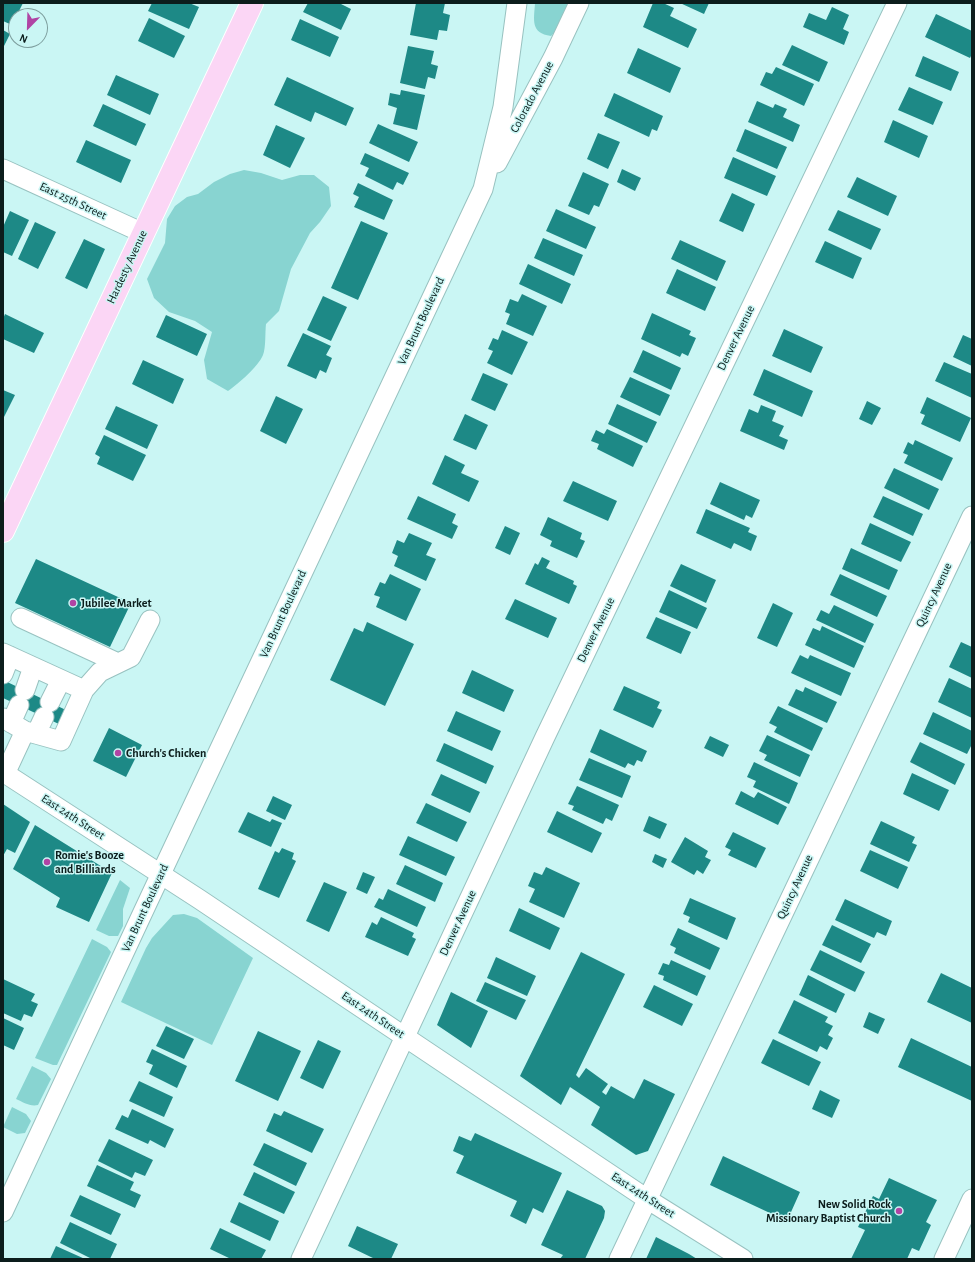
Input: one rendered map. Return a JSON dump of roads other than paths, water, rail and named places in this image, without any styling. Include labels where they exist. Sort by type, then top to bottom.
[{"type":"main road","name":"Hardesty Avenue","points":[[3,531],[252,3]]},
{"type":"street","name":"Van Brunt Boulevard","points":[[3,1212],[160,874],[483,189],[504,107],[517,3]]},
{"type":"street","name":"Colorado Avenue","points":[[483,189],[553,58],[579,3]]},
{"type":"street","name":"Denver Avenue","points":[[301,1259],[548,730],[897,3]]},
{"type":"street","name":"East 25th Street","points":[[3,169],[143,233]]},
{"type":"street","name":"Quincy Avenue","points":[[619,1259],[972,516]]},
{"type":"street","points":[[21,618],[118,663]]},
{"type":"street","points":[[19,726],[61,741],[84,690],[100,672],[131,657],[150,620]]},
{"type":"street","points":[[3,674],[6,655],[84,690]]},
{"type":"street","points":[[4,773],[19,726],[22,698],[33,667]]},
{"type":"street","points":[[19,726],[47,710],[60,680]]},
{"type":"street","name":"East 24th Street","points":[[4,773],[405,1036],[647,1199],[743,1259]]},
{"type":"street","points":[[944,1259],[972,1199]]},
{"type":"place","name":"Jubilee Market","points":[[73,603]]},
{"type":"place","name":"Church's Chicken","points":[[118,753]]},
{"type":"place","name":"Romie's Booze and Billiards","points":[[47,862]]},
{"type":"place","name":"New Solid Rock Missionary Baptist Church","points":[[899,1211]]}]
